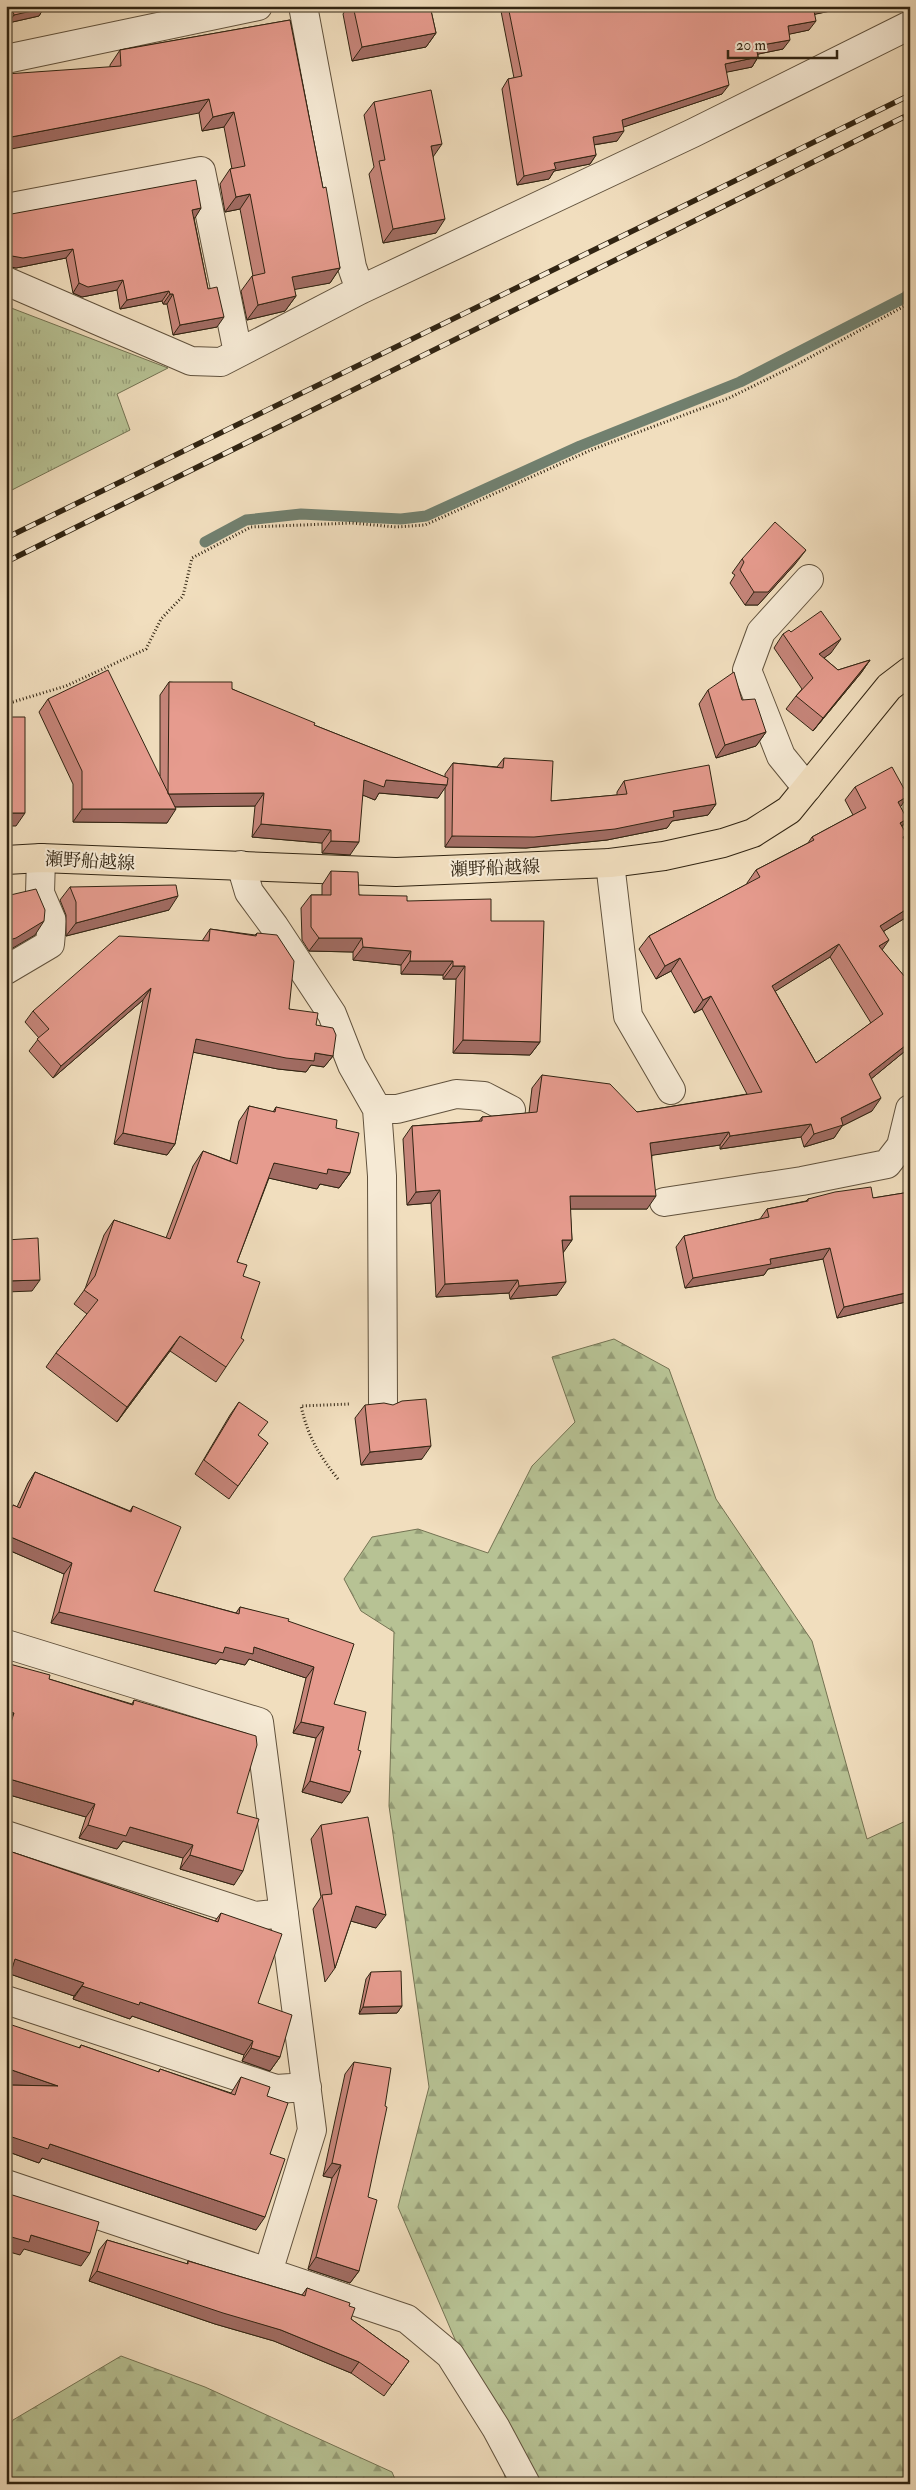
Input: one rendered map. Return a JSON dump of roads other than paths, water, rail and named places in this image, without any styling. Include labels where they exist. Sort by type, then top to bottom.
[{"type":"main road","name":"瀬野船越線","points":[[6,860],[41,858],[396,872],[610,863],[664,856],[723,843],[753,832],[789,810],[889,687],[910,672]]},
{"type":"street","points":[[6,59],[258,6]]},
{"type":"street","points":[[304,6],[352,267],[360,290]]},
{"type":"street","points":[[6,281],[192,361],[220,362],[360,290],[693,133],[910,25]]},
{"type":"street","points":[[6,208],[200,171],[238,353]]},
{"type":"street","points":[[807,788],[781,756],[747,670],[761,632],[809,579]]},
{"type":"street","points":[[6,970],[50,944],[52,922],[40,893],[41,858]]},
{"type":"street","points":[[610,863],[628,1016],[671,1090]]},
{"type":"street","points":[[241,865],[249,892],[274,926],[332,1014],[352,1065],[377,1109],[382,1176],[383,1403]]},
{"type":"street","points":[[377,1109],[397,1109],[456,1094],[484,1096],[511,1110]]},
{"type":"street","points":[[664,1202],[802,1181],[887,1164],[901,1146],[910,1109]]},
{"type":"street","points":[[6,1644],[258,1722],[312,2130],[268,2272]]},
{"type":"street","points":[[6,1835],[256,1916],[284,1913]]},
{"type":"street","points":[[6,2000],[276,2089],[307,2087]]},
{"type":"street","points":[[6,2184],[407,2319],[450,2355],[496,2428],[526,2484]]},
{"type":"waterway","points":[[205,542],[246,520],[301,514],[401,519],[426,516],[580,446],[740,382],[906,297],[910,292]]},
{"type":"railway","points":[[6,538],[910,95]]},
{"type":"railway","points":[[6,562],[910,114]]}]
